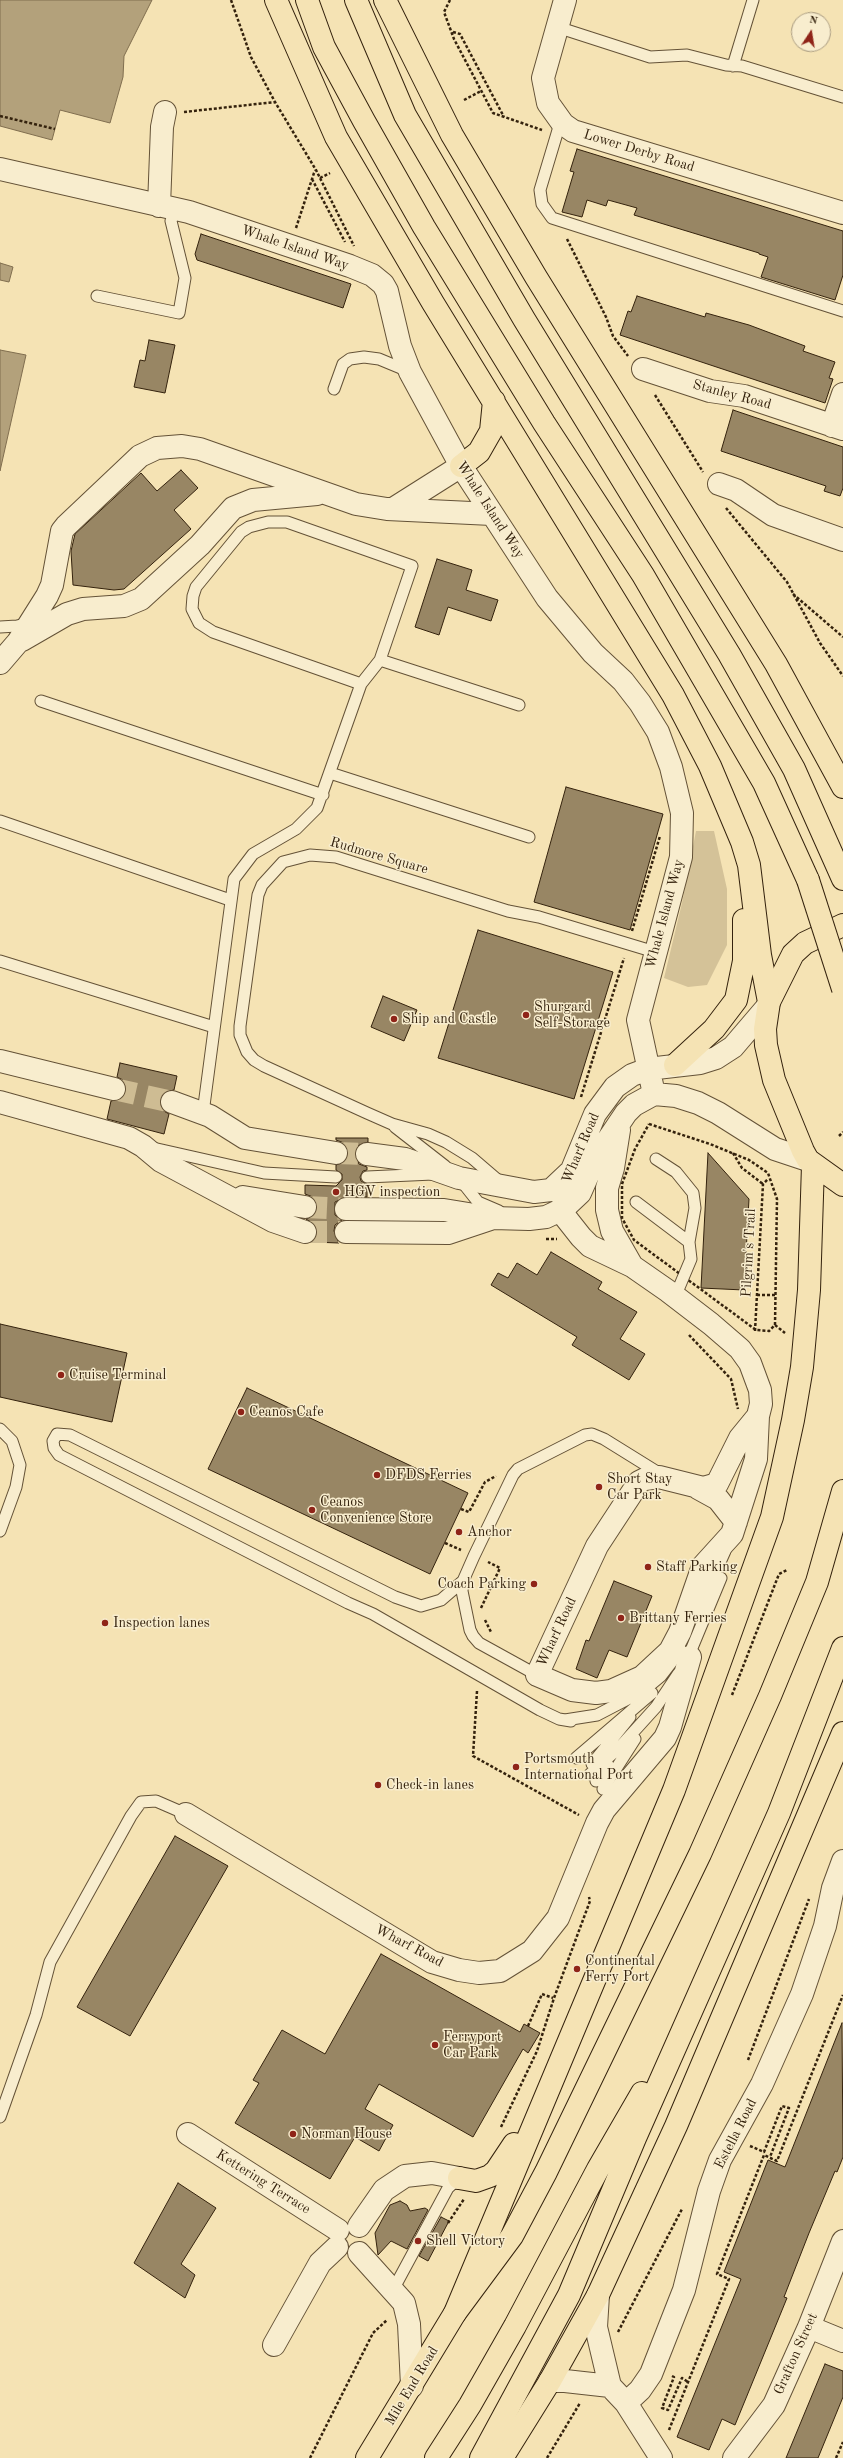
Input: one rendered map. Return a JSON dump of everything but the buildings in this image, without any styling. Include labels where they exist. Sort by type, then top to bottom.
[{"type":"main road","points":[[276,0],[336,137],[433,303],[673,695],[710,766],[728,808],[749,865],[760,955],[768,1004],[765,1029],[768,1058],[787,1113],[810,1162],[810,1282],[802,1367],[793,1420],[772,1517],[674,1790],[544,2096],[456,2312]]},
{"type":"main road","points":[[307,0],[324,47],[424,227],[540,416],[643,575],[764,783],[808,880],[843,989]]},
{"type":"main road","points":[[356,0],[405,115],[446,188],[574,404],[729,654],[794,770],[841,874]]},
{"type":"main road","points":[[385,0],[452,135],[536,278],[776,664],[843,788]]},
{"type":"main road","points":[[461,466],[479,452],[491,431],[494,401]]},
{"type":"main road","points":[[675,1065],[727,1015],[736,1000],[741,984],[744,961],[744,914],[728,808]]},
{"type":"main road","points":[[768,1004],[793,954],[805,943],[843,925]]},
{"type":"main road","points":[[810,1162],[843,1185]]},
{"type":"main road","points":[[456,2312],[512,2236],[700,1854],[770,1696],[817,1582],[843,1491]]},
{"type":"main road","points":[[481,2458],[569,2295],[779,1813],[843,1648]]},
{"type":"main road","points":[[502,2458],[550,2381],[598,2295],[682,2112],[843,1733]]},
{"type":"main road","points":[[436,2458],[470,2405],[515,2326],[598,2169],[696,2001]]},
{"type":"main road","points":[[467,2180],[490,2176],[496,2171],[544,2096]]},
{"type":"main road","name":"Mile End Road","points":[[367,2458],[456,2312]]},
{"type":"street","name":"Lower Derby Road","points":[[565,0],[543,78],[543,85],[548,103],[560,130],[573,131],[843,213]]},
{"type":"street","points":[[167,207],[162,127],[174,112]]},
{"type":"street","name":"Whale Island Way","points":[[0,169],[167,207],[350,258],[383,284],[387,291],[400,346],[410,372],[461,466],[547,598],[593,653],[623,680],[640,703],[661,739],[671,767],[680,805],[683,835],[681,857],[638,1020],[654,1094]]},
{"type":"street","name":"Stanley Road","points":[[636,363],[710,391],[744,396],[838,428]]},
{"type":"street","points":[[838,428],[843,394]]},
{"type":"street","points":[[0,663],[18,642],[52,585],[61,536],[66,526],[147,451],[168,446],[200,449],[324,494],[356,504],[393,508],[492,514]]},
{"type":"street","points":[[393,508],[461,466]]},
{"type":"street","points":[[712,479],[736,490],[772,515],[843,540]]},
{"type":"street","points":[[18,642],[67,614],[83,609],[124,606],[141,599],[200,544],[233,508],[253,500],[324,494]]},
{"type":"street","name":"Wharf Road","points":[[734,1528],[718,1498],[698,1488],[666,1478],[652,1477],[639,1482],[597,1546],[538,1675],[572,1690],[596,1693],[611,1692],[642,1677],[670,1651],[680,1632],[703,1566],[734,1528],[756,1459],[758,1416],[761,1404],[760,1390],[750,1363],[740,1349],[711,1324],[679,1288],[590,1246],[575,1231],[563,1209],[564,1189],[569,1173],[595,1114],[606,1096],[623,1080],[648,1069],[700,1063],[725,1053],[742,1038],[768,1004]]},
{"type":"street","points":[[0,1061],[114,1089]]},
{"type":"street","points":[[346,1209],[444,1210],[493,1218],[529,1219],[546,1217],[563,1209],[580,1193],[595,1159],[619,1125],[634,1105],[654,1094],[670,1095],[698,1103],[718,1113],[775,1149],[810,1162]]},
{"type":"street","points":[[0,1102],[114,1133],[143,1146],[161,1161],[273,1221],[305,1232]]},
{"type":"street","points":[[172,1102],[202,1113],[245,1138],[336,1152]]},
{"type":"street","name":"Wharf Road","points":[[619,1125],[613,1168],[607,1188],[607,1210],[612,1231],[632,1266]]},
{"type":"street","points":[[367,1154],[405,1160],[450,1176],[534,1192],[546,1192],[555,1187],[569,1173]]},
{"type":"street","points":[[217,1191],[253,1200],[305,1207]]},
{"type":"street","points":[[346,1232],[448,1233],[493,1218]]},
{"type":"street","points":[[698,1488],[713,1486],[721,1480],[740,1438],[758,1416]]},
{"type":"street","name":"Wharf Road","points":[[186,1814],[415,1953],[445,1966],[479,1973],[500,1971],[512,1966],[532,1951],[545,1937],[558,1918],[597,1823],[618,1792],[665,1738],[670,1727],[690,1657]]},
{"type":"street","name":"Estella Road","points":[[626,2403],[640,2390],[651,2374],[666,2338],[684,2290],[716,2172],[762,2084],[802,1994],[825,1926],[833,1888],[843,1861]]},
{"type":"street","name":"Kettering Terrace","points":[[188,2134],[338,2238]]},
{"type":"street","points":[[359,2226],[384,2190],[405,2176],[432,2173],[467,2180]]},
{"type":"street","points":[[274,2345],[320,2263],[347,2224],[359,2226],[366,2235],[367,2240],[363,2250],[359,2253],[348,2255],[338,2238]]},
{"type":"street","name":"Grafton Street","points":[[734,2458],[774,2405],[809,2326],[843,2241]]},
{"type":"street","points":[[359,2253],[399,2296],[409,2324],[412,2386]]},
{"type":"street","points":[[598,2295],[596,2328],[601,2385]]},
{"type":"street","points":[[809,2326],[843,2341]]},
{"type":"street","points":[[550,2381],[564,2380],[601,2385],[626,2403],[660,2458]]},
{"type":"lane","points":[[733,66],[753,0]]},
{"type":"lane","points":[[557,27],[650,57],[688,55],[843,97]]},
{"type":"lane","points":[[560,130],[540,197],[546,212],[552,218],[843,311]]},
{"type":"lane","points":[[96,296],[179,313],[185,278],[167,207]]},
{"type":"lane","points":[[334,389],[343,364],[350,359],[364,357],[378,359],[410,372]]},
{"type":"lane","points":[[202,1113],[234,879],[245,862],[253,854],[303,823],[317,808],[323,795],[361,684],[380,660],[412,566],[287,522],[268,522],[250,527],[241,532],[196,586],[192,596],[192,609],[197,620],[205,628],[361,684]]},
{"type":"lane","points":[[0,627],[23,626],[32,620]]},
{"type":"lane","points":[[380,660],[519,705]]},
{"type":"lane","points":[[41,701],[323,795]]},
{"type":"lane","points":[[330,773],[529,837]]},
{"type":"lane","points":[[0,821],[230,900]]},
{"type":"lane","name":"Rudmore Square","points":[[392,1124],[264,1066],[254,1060],[242,1043],[240,1026],[258,895],[262,885],[284,862],[310,855],[336,857],[508,911],[539,917],[655,952]]},
{"type":"lane","points":[[0,961],[214,1027]]},
{"type":"lane","points":[[392,1124],[478,1202],[491,1209],[529,1219]]},
{"type":"lane","points":[[392,1124],[428,1134],[446,1142],[472,1158],[507,1188]]},
{"type":"lane","points":[[143,1146],[264,1173],[336,1177]]},
{"type":"lane","points":[[656,1159],[676,1172],[693,1193],[695,1208],[689,1242],[691,1259],[679,1288]]},
{"type":"lane","points":[[367,1177],[450,1176]]},
{"type":"lane","points":[[636,1202],[689,1242]]},
{"type":"lane","points":[[0,1429],[12,1441],[20,1465],[16,1487],[0,1531]]},
{"type":"lane","points":[[463,1581],[441,1600],[421,1606],[395,1597],[70,1435],[57,1434],[53,1441],[54,1448],[60,1455],[348,1603],[373,1614],[527,1704],[551,1716],[571,1721]]},
{"type":"lane","points":[[538,1675],[479,1643],[470,1630],[462,1591],[463,1581],[513,1475],[518,1469],[585,1435],[592,1434],[604,1439],[666,1478]]},
{"type":"lane","points":[[589,1773],[656,1707],[690,1657],[722,1573],[734,1528]]},
{"type":"lane","points":[[348,1603],[384,1629],[477,1682],[539,1715],[571,1721],[597,1715],[620,1705],[644,1691],[674,1662],[683,1646],[734,1528]]},
{"type":"lane","points":[[589,1773],[641,1702],[690,1657]]},
{"type":"lane","points":[[616,1744],[641,1702]]},
{"type":"lane","points":[[589,1773],[616,1744],[656,1707]]},
{"type":"lane","points":[[0,2117],[36,2015],[50,1962],[131,1816],[141,1802],[156,1801],[186,1814]]},
{"type":"lane","points":[[399,2296],[448,2188],[467,2180]]},
{"type":"path","points":[[231,0],[251,57],[275,102],[316,170],[354,241],[355,251],[350,258],[312,179]]},
{"type":"path","points":[[450,0],[444,12],[453,32],[454,39],[493,113],[560,130]]},
{"type":"path","points":[[453,32],[460,34],[504,117]]},
{"type":"path","points":[[464,100],[481,92]]},
{"type":"path","points":[[174,112],[275,102]]},
{"type":"path","points":[[0,116],[55,129]]},
{"type":"path","points":[[295,232],[316,170]]},
{"type":"path","points":[[320,178],[330,173]]},
{"type":"path","points":[[560,221],[560,227],[606,317],[613,336],[636,363]]},
{"type":"path","points":[[652,392],[712,479]]},
{"type":"path","points":[[724,506],[747,536],[773,563],[820,643],[843,676]]},
{"type":"path","points":[[792,593],[843,637]]},
{"type":"path","points":[[840,671],[843,666]]},
{"type":"path","points":[[580,1100],[662,830]]},
{"type":"path","points":[[649,1124],[732,1153],[749,1160],[768,1173],[777,1199],[775,1295],[757,1294]]},
{"type":"path","points":[[839,1136],[843,1132]]},
{"type":"path","points":[[732,1153],[742,1168],[763,1184],[768,1180]]},
{"type":"path","points":[[622,1184],[622,1218],[634,1240],[679,1288]]},
{"type":"path","name":"Pilgrim's Trail","points":[[763,1184],[756,1330],[768,1331],[775,1325],[775,1295]]},
{"type":"path","points":[[543,1239],[559,1240]]},
{"type":"path","points":[[684,1331],[720,1366]]},
{"type":"path","points":[[445,1543],[500,1568],[480,1611]]},
{"type":"path","points":[[483,1616],[491,1633],[484,1646]]},
{"type":"path","points":[[477,1682],[474,1756],[574,1812],[597,1823]]},
{"type":"path","points":[[498,2133],[537,2051],[554,1998],[590,1901],[588,1890]]},
{"type":"path","points":[[747,2065],[806,1901],[811,1896]]},
{"type":"path","points":[[528,2026],[542,1994],[554,1998]]},
{"type":"path","points":[[669,2430],[729,2279],[718,2274],[764,2155],[777,2160],[843,1995]]},
{"type":"path","points":[[748,2145],[764,2152],[782,2106],[789,2108],[770,2157]]},
{"type":"path","points":[[746,2150],[752,2139]]},
{"type":"path","points":[[444,2230],[467,2180]]},
{"type":"path","points":[[617,2335],[686,2202]]},
{"type":"path","points":[[310,2458],[373,2333],[399,2296]]},
{"type":"path","points":[[670,2376],[674,2377],[662,2408],[668,2410],[682,2378],[688,2382]]},
{"type":"path","points":[[547,2458],[601,2385]]},
{"type":"path","points":[[836,2458],[843,2442]]},
{"type":"shaded area","points":[[0,0],[152,0],[124,56],[123,77],[110,123],[60,110],[52,140],[0,126]]},
{"type":"shaded area","points":[[0,263],[13,267],[9,282],[0,280]]},
{"type":"shaded area","points":[[0,350],[26,355],[0,471]]},
{"type":"shaded area","points":[[696,831],[714,831],[727,889],[727,945],[707,985],[688,987],[664,978],[682,903]]},
{"type":"tunnel","points":[[114,1089],[172,1102]]},
{"type":"tunnel","points":[[336,1153],[367,1154]]},
{"type":"tunnel","points":[[305,1207],[346,1209]]},
{"type":"tunnel","points":[[305,1232],[346,1232]]},
{"type":"place","name":"Shurgard Self-Storage","points":[[526,1015]]},
{"type":"place","name":"Ship and Castle","points":[[394,1019]]},
{"type":"place","name":"HGV inspection","points":[[336,1192]]},
{"type":"place","name":"Cruise Terminal","points":[[61,1375]]},
{"type":"place","name":"Ceanos Cafe","points":[[241,1412]]},
{"type":"place","name":"DFDS Ferries","points":[[377,1475]]},
{"type":"place","name":"Short Stay Car Park","points":[[599,1487]]},
{"type":"place","name":"Ceanos Convenience Store","points":[[312,1510]]},
{"type":"place","name":"Anchor","points":[[459,1532]]},
{"type":"place","name":"Staff Parking","points":[[648,1567]]},
{"type":"place","name":"Coach Parking","points":[[534,1584]]},
{"type":"place","name":"Brittany Ferries","points":[[621,1618]]},
{"type":"place","name":"Inspection lanes","points":[[105,1623]]},
{"type":"place","name":"Portsmouth International Port","points":[[516,1767]]},
{"type":"place","name":"Check-in lanes","points":[[378,1785]]},
{"type":"place","name":"Continental Ferry Port","points":[[577,1969]]},
{"type":"place","name":"Ferryport Car Park","points":[[435,2045]]},
{"type":"place","name":"Norman House","points":[[293,2134]]},
{"type":"place","name":"Shell Victory","points":[[418,2241]]}]
